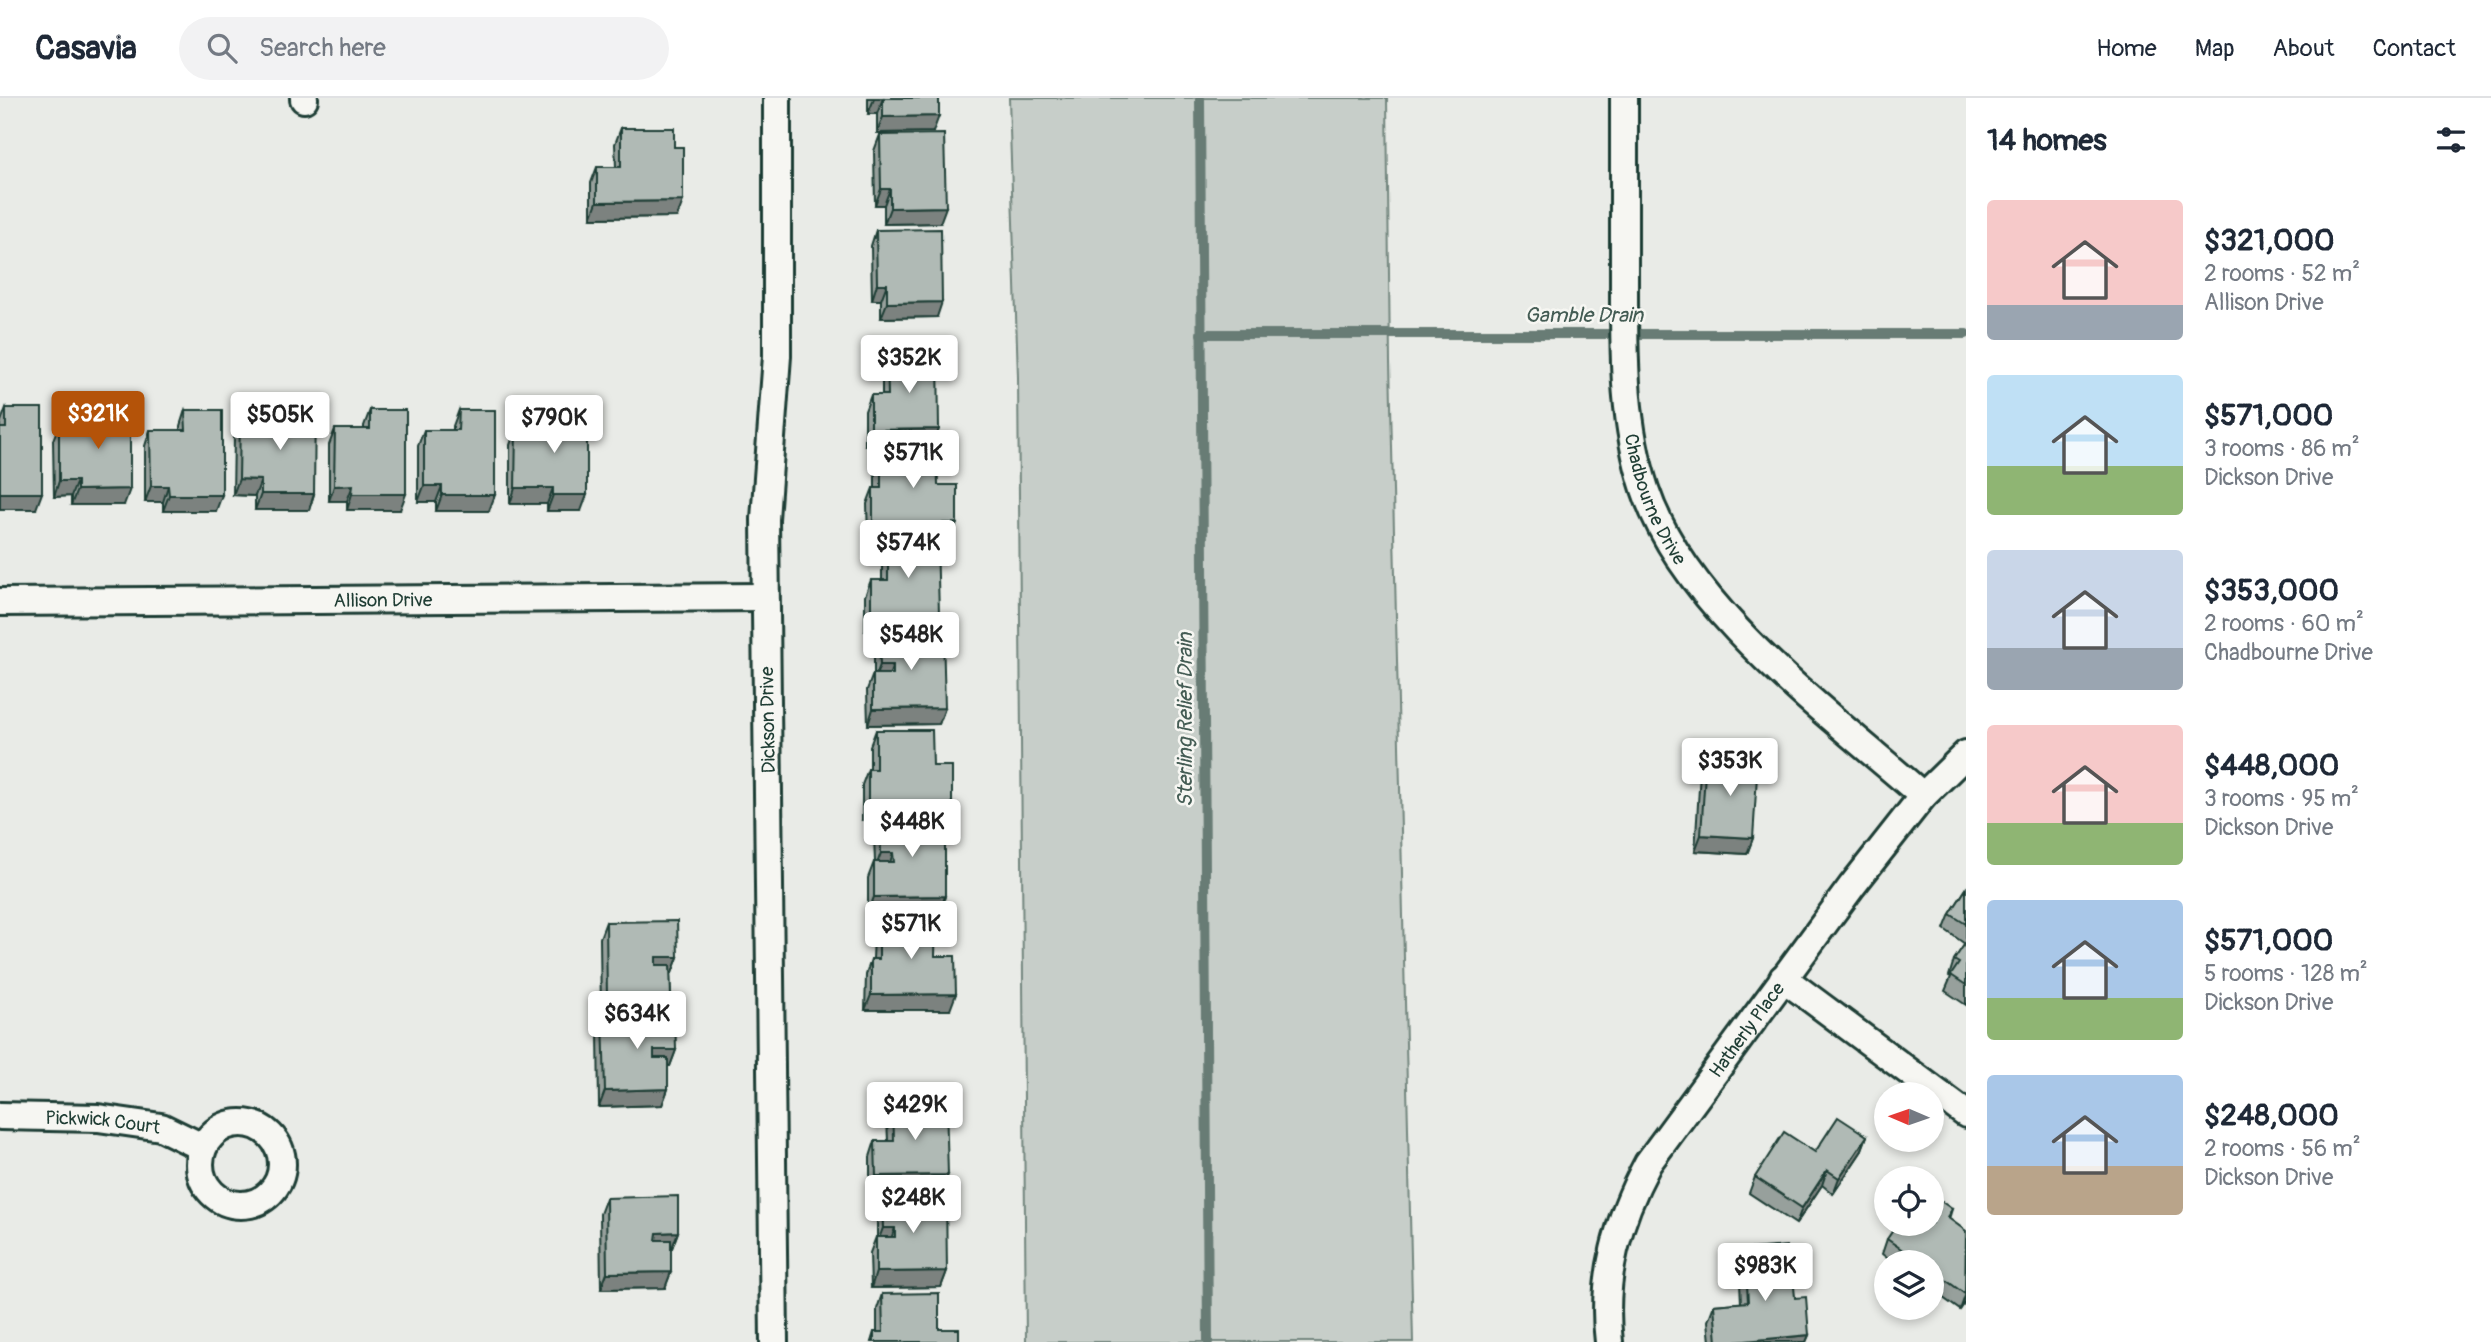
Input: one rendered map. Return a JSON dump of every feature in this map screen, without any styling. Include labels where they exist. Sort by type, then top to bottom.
[{"type":"street","name":"Dickson Drive","points":[[774,1342],[765,519],[777,356],[778,98]]},
{"type":"street","name":"Chadbourne Drive","points":[[1624,98],[1624,356],[1628,415],[1646,492],[1668,539],[1710,598],[1775,667],[1923,796]]},
{"type":"street","name":"Allison Drive","points":[[0,602],[765,597]]},
{"type":"street","name":"Hatherly Place","points":[[1609,1342],[1608,1287],[1614,1244],[1627,1201],[1648,1163],[1783,978],[1923,796],[1966,754]]},
{"type":"street","points":[[1783,978],[1966,1114]]},
{"type":"street","name":"Pickwick Court","points":[[0,1116],[97,1118],[161,1126],[202,1147]]},
{"type":"shaded area","name":"Sterling Relief Drain","points":[[1009,98],[1387,98],[1390,362],[1413,1342],[1026,1342],[1018,377]]},
{"type":"building","points":[[883,98],[939,98],[939,116],[883,117]]},
{"type":"building","points":[[621,128],[674,128],[674,147],[683,147],[683,201],[597,202],[597,167],[621,167]]},
{"type":"building","points":[[944,134],[946,207],[890,208],[890,189],[881,189],[880,135]]},
{"type":"building","points":[[941,229],[942,302],[887,303],[887,284],[877,284],[876,230]]},
{"type":"building","points":[[938,355],[939,429],[871,430],[871,395],[888,395],[887,356]]},
{"type":"building","points":[[94,405],[130,405],[130,489],[77,490],[77,481],[59,481],[59,425],[94,425]]},
{"type":"building","points":[[277,406],[315,406],[314,494],[261,494],[261,480],[239,479],[240,421],[277,421]]},
{"type":"building","points":[[6,408],[42,408],[42,493],[0,493],[0,428],[6,428]]},
{"type":"building","points":[[185,410],[222,410],[222,495],[169,495],[168,486],[151,486],[150,430],[186,430]]},
{"type":"building","points":[[370,410],[406,410],[406,494],[352,494],[353,485],[334,486],[335,429],[370,429]]},
{"type":"building","points":[[459,410],[495,410],[495,495],[442,495],[442,486],[424,486],[424,430],[458,430]]},
{"type":"building","points":[[550,410],[587,410],[587,495],[553,495],[553,488],[515,488],[516,429],[551,429]]},
{"type":"building","points":[[937,449],[938,485],[957,485],[957,523],[873,524],[873,488],[881,488],[881,450]]},
{"type":"building","points":[[937,540],[939,614],[871,615],[871,580],[888,580],[888,541]]},
{"type":"building","points":[[943,632],[945,708],[873,709],[873,674],[893,674],[893,665],[880,665],[879,633]]},
{"type":"building","points":[[876,730],[932,730],[933,766],[952,766],[952,804],[868,804],[868,769],[876,769]]},
{"type":"building","points":[[1706,757],[1758,760],[1753,838],[1701,835]]},
{"type":"building","points":[[945,819],[945,896],[874,897],[874,862],[894,862],[893,853],[881,853],[880,820]]},
{"type":"building","points":[[1966,889],[1966,924],[1950,914]]},
{"type":"building","points":[[879,920],[936,920],[935,956],[955,956],[956,994],[871,995],[871,959],[879,959]]},
{"type":"building","points":[[677,921],[678,957],[656,957],[656,965],[670,965],[671,997],[607,998],[606,922]]},
{"type":"building","points":[[1966,942],[1966,985],[1951,975],[1959,963],[1954,960]]},
{"type":"building","points":[[675,1014],[676,1050],[654,1050],[654,1058],[668,1058],[668,1089],[605,1091],[603,1015]]},
{"type":"building","points":[[946,1102],[948,1175],[876,1176],[875,1141],[894,1141],[893,1103]]},
{"type":"building","points":[[1838,1117],[1867,1136],[1839,1178],[1827,1170],[1802,1208],[1755,1177],[1784,1132],[1815,1152]]},
{"type":"building","points":[[946,1195],[947,1271],[876,1272],[876,1237],[895,1237],[895,1228],[883,1228],[882,1196]]},
{"type":"building","points":[[678,1196],[678,1232],[657,1233],[656,1240],[671,1240],[671,1272],[607,1273],[606,1198]]},
{"type":"building","points":[[1944,1203],[1952,1209],[1947,1217],[1966,1231],[1965,1294],[1944,1279],[1944,1250],[1903,1250],[1887,1239],[1889,1236],[1944,1236]]},
{"type":"building","points":[[1786,1246],[1788,1263],[1792,1263],[1795,1298],[1806,1297],[1809,1335],[1717,1342],[1714,1305],[1748,1302],[1746,1267],[1753,1266],[1752,1249]]},
{"type":"building","points":[[939,1293],[939,1329],[959,1329],[959,1342],[874,1342],[874,1332],[883,1332],[882,1294]]},
{"type":"waterway","name":"Sterling Relief Drain","points":[[1200,98],[1208,1342]]},
{"type":"waterway","name":"Gamble Drain","points":[[1201,334],[1966,334]]}]
